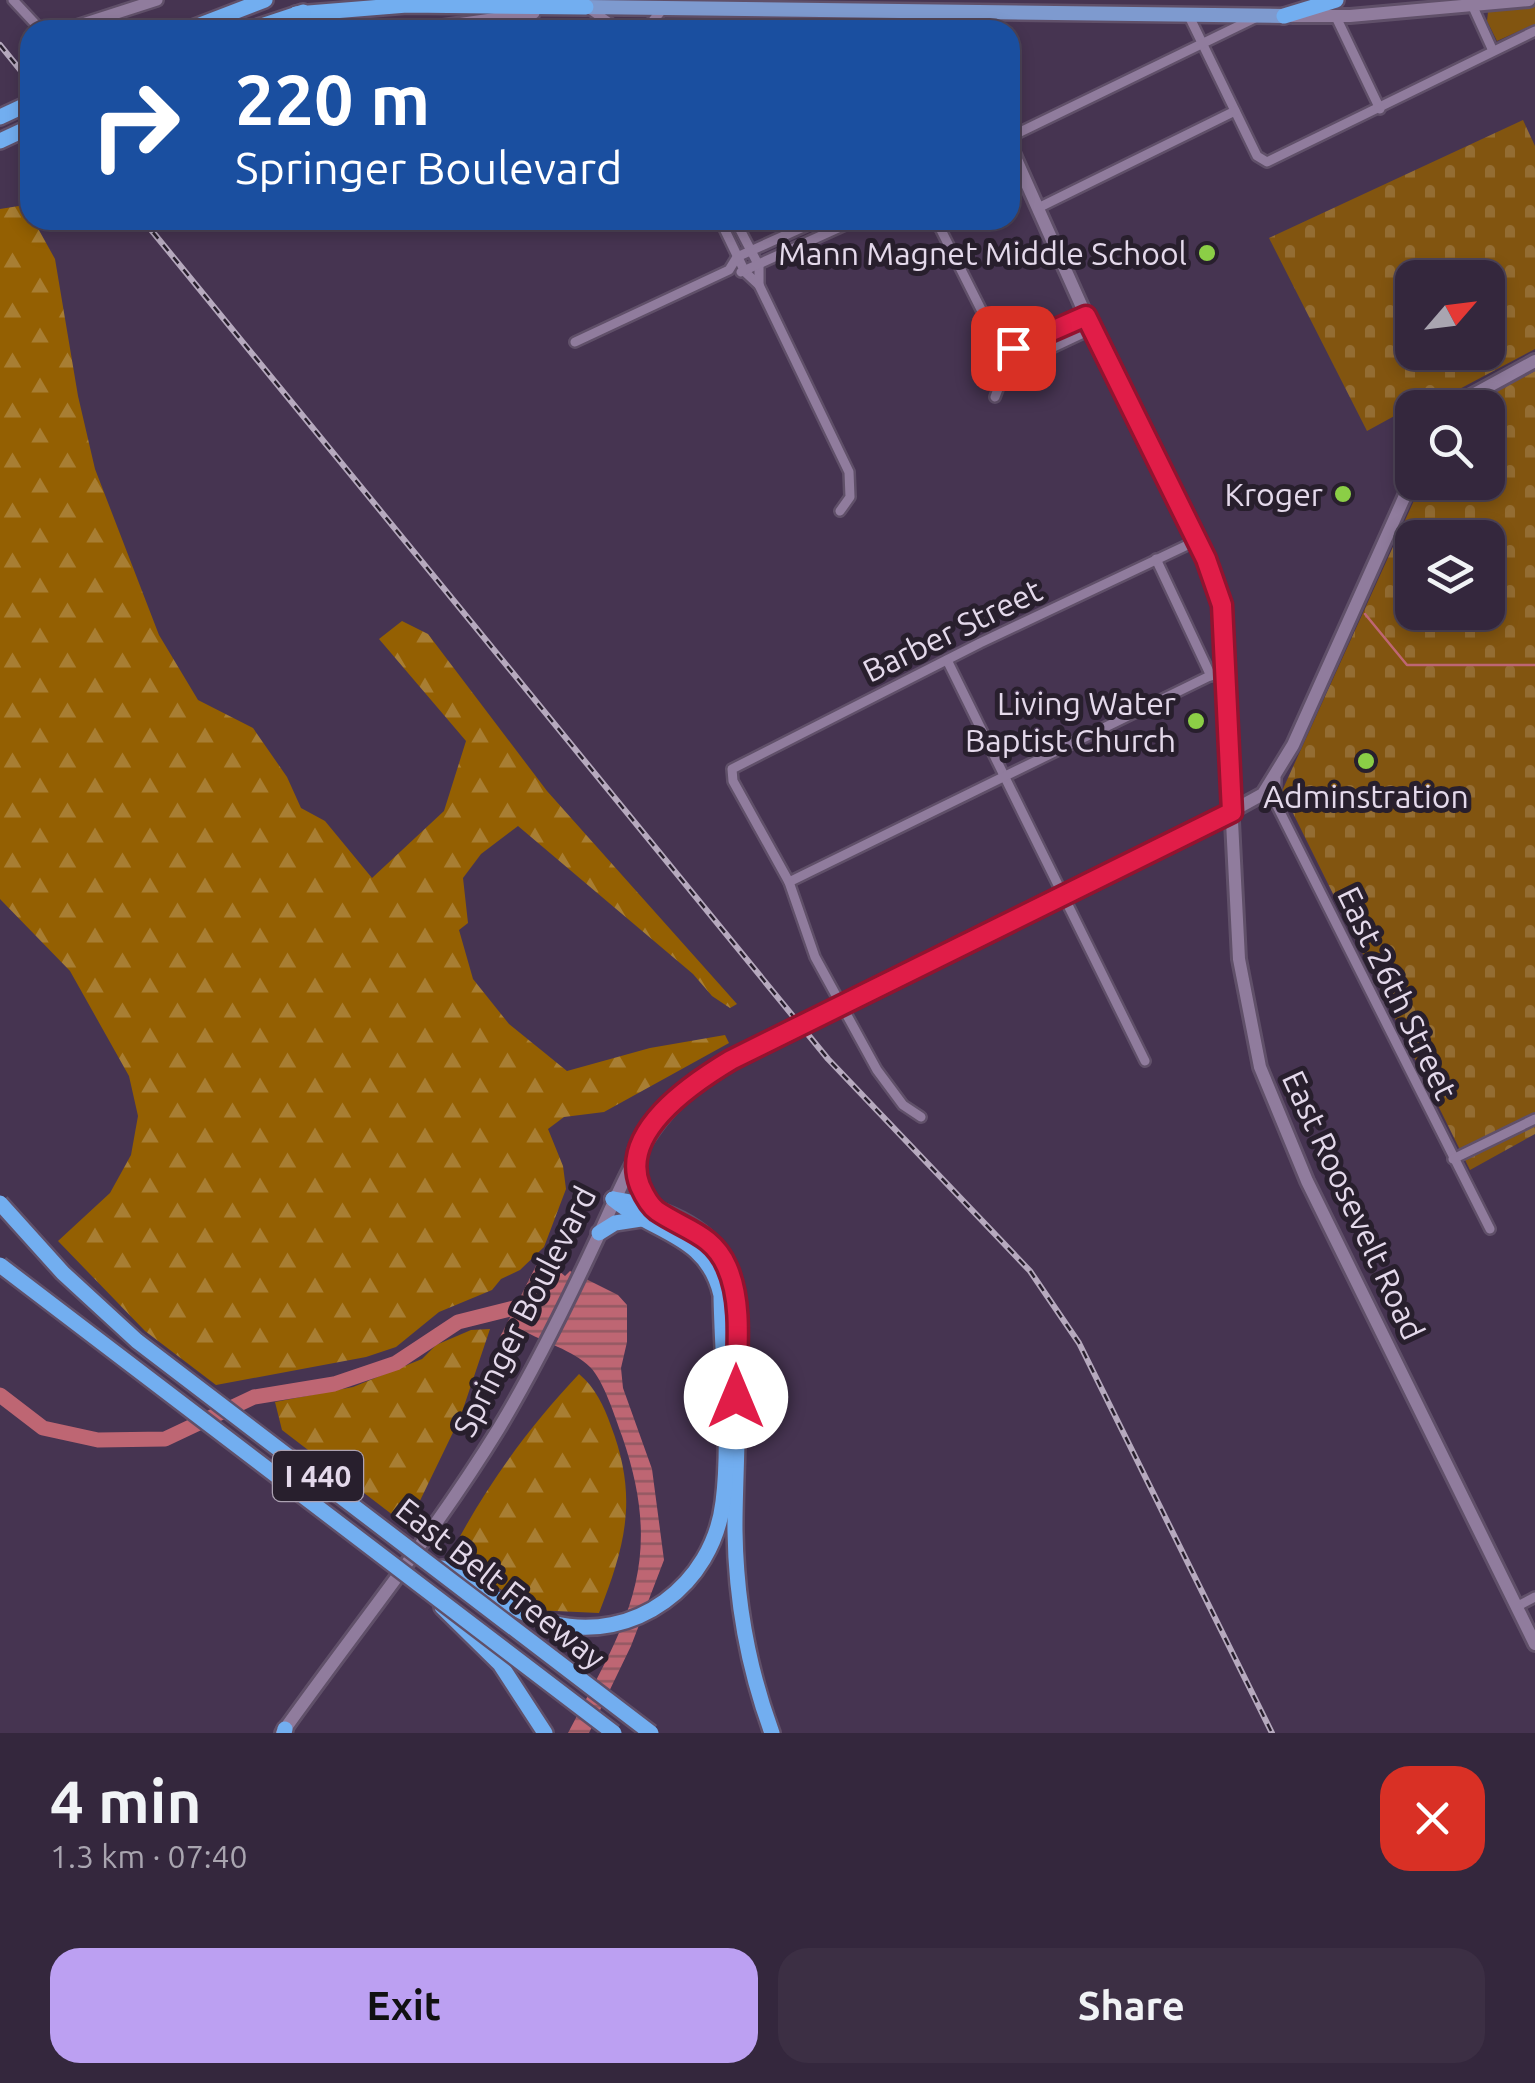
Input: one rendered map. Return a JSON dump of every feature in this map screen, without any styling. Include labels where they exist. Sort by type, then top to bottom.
[{"type":"highway","points":[[212,20],[264,0]]},
{"type":"highway","points":[[279,20],[348,0]]},
{"type":"highway","points":[[296,14],[407,5],[586,7]]},
{"type":"highway","points":[[1284,16],[1336,8]]},
{"type":"highway","points":[[636,1151],[639,1184],[648,1215]]},
{"type":"highway","points":[[613,1199],[692,1228],[735,1291],[735,1536],[740,1598],[746,1648],[772,1733]]},
{"type":"highway","name":"East Belt Freeway","points":[[0,1203],[63,1273],[138,1341],[651,1733]]},
{"type":"highway","points":[[597,1238],[616,1223],[648,1215]]},
{"type":"highway","points":[[430,1561],[550,1622],[582,1628],[608,1626],[641,1616],[689,1583],[717,1534],[724,1500],[721,1295],[711,1253]]},
{"type":"highway","name":"East Belt Freeway","points":[[0,1265],[614,1733]]},
{"type":"highway","points":[[415,1579],[500,1664],[545,1733]]},
{"type":"main road","points":[[1336,8],[1473,7],[1529,0]]},
{"type":"main road","points":[[586,7],[941,6],[1284,16]]},
{"type":"main road","name":"East Roosevelt Road","points":[[1020,168],[1089,323],[1196,541],[1222,605],[1240,972],[1270,1097],[1535,1644]]},
{"type":"main road","points":[[1483,390],[1535,361]]},
{"type":"main road","name":"Springer Boulevard","points":[[284,1732],[458,1490],[524,1384],[636,1151],[692,1085],[844,1004],[1263,794],[1276,776],[1403,500]]},
{"type":"street","points":[[13,0],[32,20]]},
{"type":"street","points":[[95,20],[157,0]]},
{"type":"street","points":[[654,20],[668,6]]},
{"type":"street","points":[[489,20],[586,7],[605,20]]},
{"type":"street","points":[[1473,7],[1493,51]]},
{"type":"street","points":[[1336,8],[1380,110]]},
{"type":"street","points":[[1188,14],[1258,156],[1270,162],[1535,30]]},
{"type":"street","points":[[1020,132],[1259,16]]},
{"type":"street","points":[[1038,208],[1234,109]]},
{"type":"street","points":[[725,230],[746,272],[759,285],[849,472],[850,498],[840,511]]},
{"type":"street","points":[[740,230],[759,266],[759,285]]},
{"type":"street","points":[[575,342],[729,270],[738,257],[797,230]]},
{"type":"street","points":[[729,270],[746,272],[835,230]]},
{"type":"street","points":[[941,230],[1006,359]]},
{"type":"street","points":[[995,398],[1013,348],[1089,323]]},
{"type":"street","name":"Barber Street","points":[[789,882],[741,796],[732,769],[1196,541]]},
{"type":"street","points":[[1156,559],[1211,676]]},
{"type":"street","points":[[948,660],[1061,897],[1145,1061]]},
{"type":"street","points":[[920,1117],[899,1100],[877,1070],[815,957],[789,882],[1226,668]]},
{"type":"street","name":"East 26th Street","points":[[1276,776],[1275,802],[1490,1229]]},
{"type":"street","points":[[1454,1159],[1535,1118]]},
{"type":"street","points":[[1516,1607],[1535,1597]]},
{"type":"green space","points":[[1535,6],[1535,24],[1497,41],[1487,21],[1488,12]]},
{"type":"green space","points":[[1523,120],[1535,146],[1535,349],[1505,365],[1505,260],[1395,260],[1395,370],[1495,370],[1458,390],[1395,390],[1395,416],[1367,431],[1269,238]]},
{"type":"green space","points":[[20,206],[20,230],[39,230],[55,259],[78,396],[95,469],[159,635],[198,700],[253,728],[287,777],[301,808],[325,821],[372,878],[444,811],[466,741],[379,639],[402,621],[428,634],[547,791],[737,1004],[730,1008],[712,996],[693,974],[518,826],[481,854],[463,878],[468,923],[459,930],[473,979],[509,1024],[567,1071],[650,1048],[725,1035],[729,1043],[604,1112],[564,1117],[548,1129],[563,1166],[566,1189],[544,1247],[492,1290],[439,1312],[396,1347],[366,1357],[216,1385],[145,1331],[58,1241],[110,1193],[131,1155],[138,1116],[129,1076],[70,971],[0,899],[0,209]]},
{"type":"green space","points":[[1535,371],[1535,1134],[1470,1170],[1282,791],[1395,542],[1395,630],[1505,630],[1505,520],[1405,520],[1414,500],[1505,500],[1505,390],[1498,390]]},
{"type":"green space","points":[[490,1329],[460,1418],[414,1513],[398,1519],[282,1430],[275,1402],[353,1387],[422,1359],[436,1345],[471,1330]]},
{"type":"green space","points":[[579,1374],[602,1404],[619,1452],[626,1498],[622,1542],[599,1613],[534,1610],[449,1557],[507,1461]]},
{"type":"shaded area","points":[[541,1256],[565,1276],[570,1271],[618,1295],[627,1305],[623,1388],[652,1469],[664,1560],[631,1646],[589,1733],[568,1733],[623,1624],[640,1557],[640,1521],[635,1481],[622,1436],[595,1373],[575,1356],[522,1330],[500,1337]]},
{"type":"waterway","points":[[1365,614],[1407,665],[1535,665]]},
{"type":"waterway","points":[[0,1395],[43,1428],[98,1440],[165,1439],[254,1397],[334,1384],[396,1363],[458,1322],[534,1303]]},
{"type":"railway","points":[[0,45],[20,70]]},
{"type":"railway","points":[[151,230],[828,1059],[1030,1271],[1079,1343],[1272,1733]]},
{"type":"place","name":"Mann Magnet Middle School","points":[[1207,253]]},
{"type":"place","name":"Kroger","points":[[1343,494]]},
{"type":"place","name":"Living Water Baptist Church","points":[[1196,721]]},
{"type":"place","name":"Adminstration","points":[[1366,761]]},
{"type":"route","points":[[736,1397],[735,1291],[728,1268],[706,1238],[655,1210],[636,1172],[636,1151],[667,1110],[683,1092],[731,1060],[1232,812],[1222,605],[1206,559],[1086,316],[1013,348]]}]
